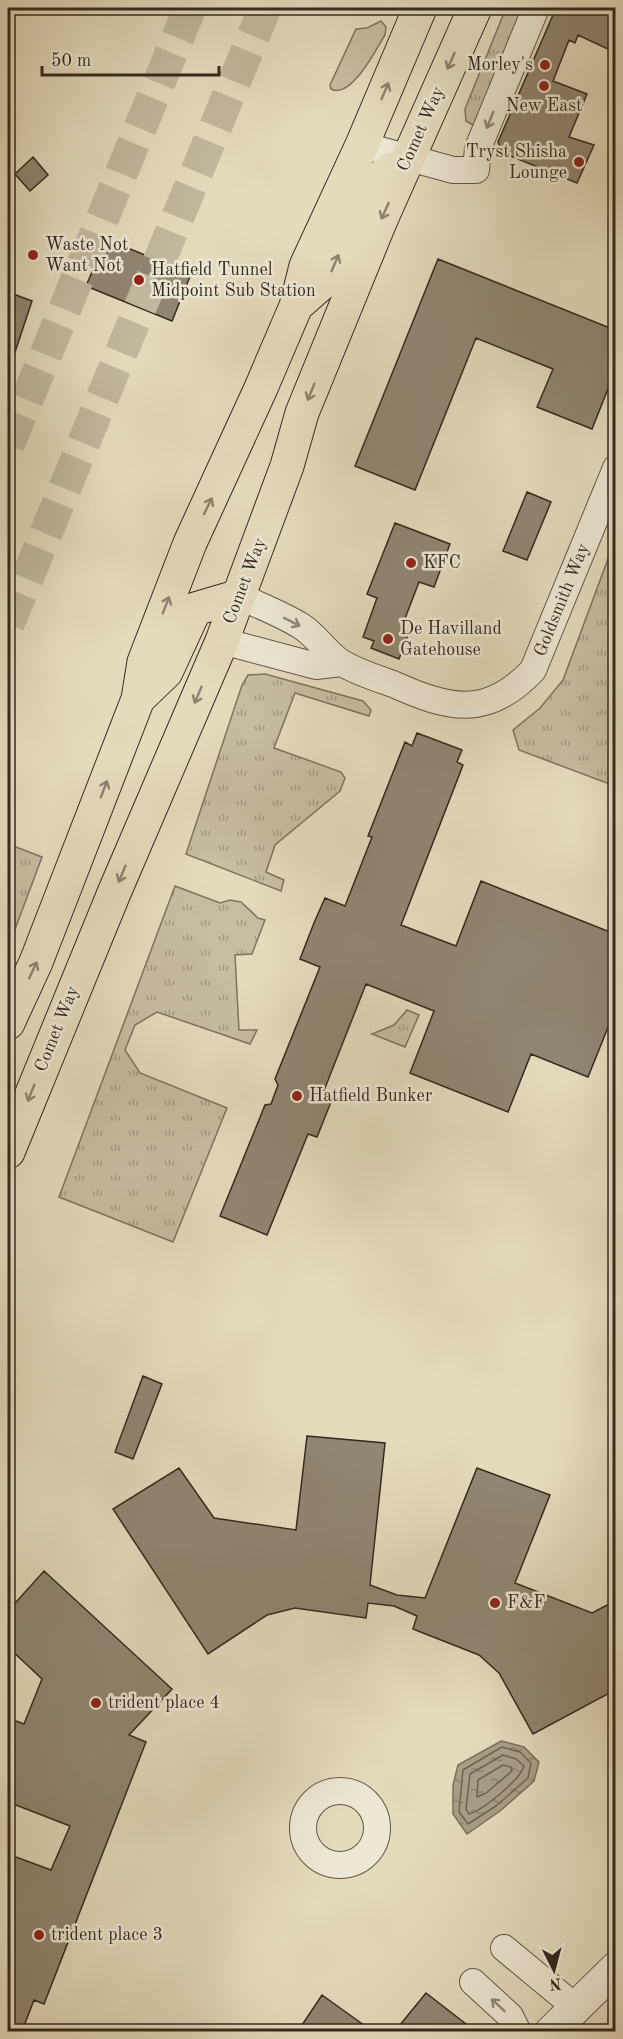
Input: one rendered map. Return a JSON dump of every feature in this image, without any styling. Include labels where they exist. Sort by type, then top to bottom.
[{"type":"main road","points":[[8,1023],[36,963],[138,699],[144,663],[184,559],[296,306],[306,266],[362,145],[420,8]]},
{"type":"main road","name":"Comet Way","points":[[8,1152],[114,893],[222,641],[287,466],[302,413],[475,8]]},
{"type":"main road","points":[[296,306],[330,276],[374,182],[409,158]]},
{"type":"main road","points":[[184,559],[195,609],[222,641]]},
{"type":"main road","points":[[138,699],[166,672],[195,609],[239,596]]},
{"type":"street","points":[[362,145],[453,170],[476,170],[478,148],[536,8]]},
{"type":"street","name":"Goldsmith Way","points":[[239,596],[303,627],[341,663],[423,697],[448,704],[474,706],[500,698],[519,685],[533,670],[615,468]]},
{"type":"street","name":"Goldsmith Way","points":[[222,641],[316,666],[341,663]]},
{"type":"street","points":[[504,1948],[574,2006]]},
{"type":"street","points":[[551,2031],[615,1968]]},
{"type":"street","points":[[473,1982],[510,2016],[518,2031]]},
{"type":"green space","points":[[506,8],[524,8],[476,127],[466,121],[465,109]]},
{"type":"green space","points":[[381,21],[386,27],[385,35],[362,71],[347,87],[339,90],[331,89],[330,85],[356,29],[367,28]]},
{"type":"green space","points":[[615,540],[616,786],[519,750],[513,730],[540,708],[563,680]]},
{"type":"green space","points":[[265,674],[363,701],[371,710],[369,716],[295,693],[274,748],[341,772],[345,778],[340,791],[275,845],[266,872],[284,880],[281,891],[186,854],[242,685],[248,675]]},
{"type":"green space","points":[[8,844],[42,857],[8,948]]},
{"type":"green space","points":[[175,886],[220,903],[230,900],[241,902],[258,918],[265,920],[252,954],[235,955],[239,1030],[257,1030],[250,1044],[157,1012],[135,1025],[125,1050],[140,1073],[227,1108],[173,1242],[59,1197]]},
{"type":"green space","points":[[407,1010],[419,1015],[405,1047],[372,1034],[394,1025]]},
{"type":"water","points":[[501,1741],[524,1747],[539,1762],[534,1781],[500,1811],[467,1834],[453,1814],[453,1785],[458,1765]]},
{"type":"building","points":[[556,8],[597,8],[615,16],[615,40],[610,50],[578,35],[575,43],[569,40],[553,81],[587,94],[569,137],[594,145],[577,183],[503,153],[498,142]]},
{"type":"building","points":[[33,157],[48,175],[30,191],[15,174]]},
{"type":"building","name":"Hatfield Tunnel Midpoint Sub Station","points":[[106,239],[191,274],[172,321],[86,286]]},
{"type":"building","points":[[438,259],[615,330],[615,371],[592,429],[537,407],[553,369],[476,338],[415,490],[355,466]]},
{"type":"building","points":[[8,292],[32,301],[11,364],[8,363]]},
{"type":"building","points":[[527,492],[551,502],[527,560],[503,551]]},
{"type":"building","name":"KFC","points":[[395,523],[450,544],[434,587],[419,582],[401,629],[409,632],[399,659],[371,648],[374,641],[363,637],[377,598],[367,594]]},
{"type":"building","points":[[417,733],[462,750],[457,762],[463,765],[401,925],[456,946],[481,881],[615,934],[615,1010],[588,1077],[531,1054],[508,1112],[410,1073],[434,1011],[366,984],[323,1093],[333,1097],[317,1137],[308,1134],[267,1235],[220,1216],[265,1105],[271,1104],[278,1085],[275,1079],[320,967],[300,959],[314,923],[325,898],[345,906],[372,837],[368,836],[405,742],[412,746]]},
{"type":"building","points":[[143,1376],[162,1384],[133,1459],[115,1452]]},
{"type":"building","points":[[307,1436],[385,1443],[370,1585],[397,1595],[425,1598],[477,1468],[550,1495],[515,1583],[592,1613],[615,1601],[615,1690],[533,1734],[499,1673],[479,1655],[413,1629],[417,1616],[394,1606],[368,1603],[366,1618],[295,1608],[267,1615],[208,1654],[113,1509],[179,1468],[214,1518],[296,1530]]},
{"type":"building","name":"trident place 4","points":[[44,1571],[172,1689],[129,1735],[146,1742],[44,2004],[34,2000],[22,2031],[8,2031],[8,1854],[51,1870],[70,1826],[8,1802],[8,1718],[24,1724],[42,1679],[8,1647],[8,1611]]},
{"type":"building","points":[[426,1993],[475,2031],[395,2031]]},
{"type":"building","points":[[322,1995],[372,2031],[298,2031]]},
{"type":"tunnel","points":[[8,445],[190,8]]},
{"type":"tunnel","points":[[8,624],[265,8]]},
{"type":"place","name":"Morley's","points":[[545,65]]},
{"type":"place","name":"New East","points":[[544,86]]},
{"type":"place","name":"Tryst Shisha Lounge","points":[[579,162]]},
{"type":"place","name":"Waste Not Want Not","points":[[33,255]]},
{"type":"place","name":"Hatfield Tunnel Midpoint Sub Station","points":[[139,280]]},
{"type":"place","name":"KFC","points":[[411,563]]},
{"type":"place","name":"De Havilland Gatehouse","points":[[388,639]]},
{"type":"place","name":"Hatfield Bunker","points":[[297,1096]]},
{"type":"place","name":"F&F","points":[[495,1603]]},
{"type":"place","name":"trident place 4","points":[[96,1703]]},
{"type":"place","name":"trident place 3","points":[[39,1935]]}]
